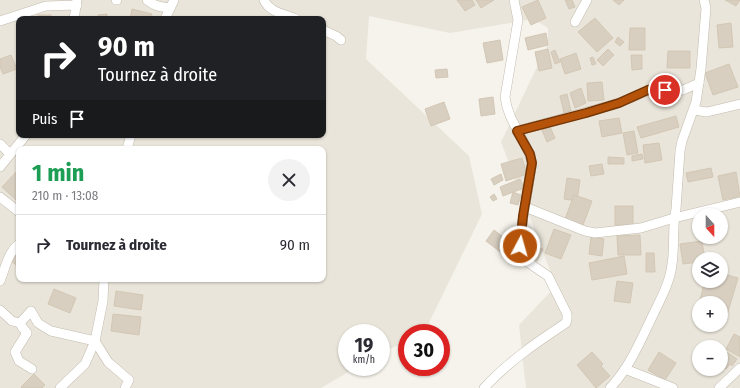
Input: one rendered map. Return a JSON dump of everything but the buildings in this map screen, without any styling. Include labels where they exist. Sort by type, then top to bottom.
[{"type":"street","points":[[147,0],[151,4],[158,6],[172,4]]},
{"type":"street","points":[[264,0],[266,6],[270,9],[288,16]]},
{"type":"street","points":[[489,386],[510,363],[533,345],[566,323],[568,319],[548,276],[521,257],[520,246],[532,163],[530,154],[511,118],[505,97],[518,20],[514,0]]},
{"type":"street","points":[[575,22],[587,0]]},
{"type":"street","points":[[610,388],[620,378],[638,349],[670,279],[673,263],[674,218],[680,151],[682,141],[694,110],[699,84],[706,8],[704,0]]},
{"type":"street","points":[[0,21],[46,6],[77,2],[75,16]]},
{"type":"street","points":[[166,16],[172,4]]},
{"type":"street","points":[[326,31],[341,40]]},
{"type":"street","points":[[517,131],[619,103],[648,90],[676,91],[699,84]]},
{"type":"street","points":[[694,110],[707,112],[740,104]]},
{"type":"street","points":[[17,146],[23,138]]},
{"type":"street","points":[[0,144],[10,154]]},
{"type":"street","points":[[0,167],[16,147]]},
{"type":"street","points":[[0,197],[16,210]]},
{"type":"street","points":[[525,207],[584,231],[595,233],[641,228],[674,218],[740,202]]},
{"type":"street","points":[[0,281],[6,263],[16,246]]},
{"type":"street","points":[[60,388],[85,364],[95,341],[103,301],[104,282]]},
{"type":"street","points":[[0,310],[12,321],[20,323],[27,333],[15,352],[19,361],[32,369]]},
{"type":"street","points":[[20,323],[31,311],[38,323],[51,331],[95,341],[108,362],[129,380],[126,388]]},
{"type":"street","points":[[720,388],[740,368]]},
{"type":"street","points":[[625,369],[673,388]]},
{"type":"shaded area","points":[[0,0],[740,0],[740,388],[526,388],[519,325],[556,286],[501,142],[548,44],[548,28],[533,19],[450,33],[369,16],[366,59],[469,156],[482,214],[428,324],[398,324],[398,345],[390,349],[390,324],[338,324],[338,376],[342,376],[321,388],[0,388]]},
{"type":"route","points":[[520,246],[523,216],[532,163],[530,154],[517,131],[619,103],[648,90],[665,90]]}]
